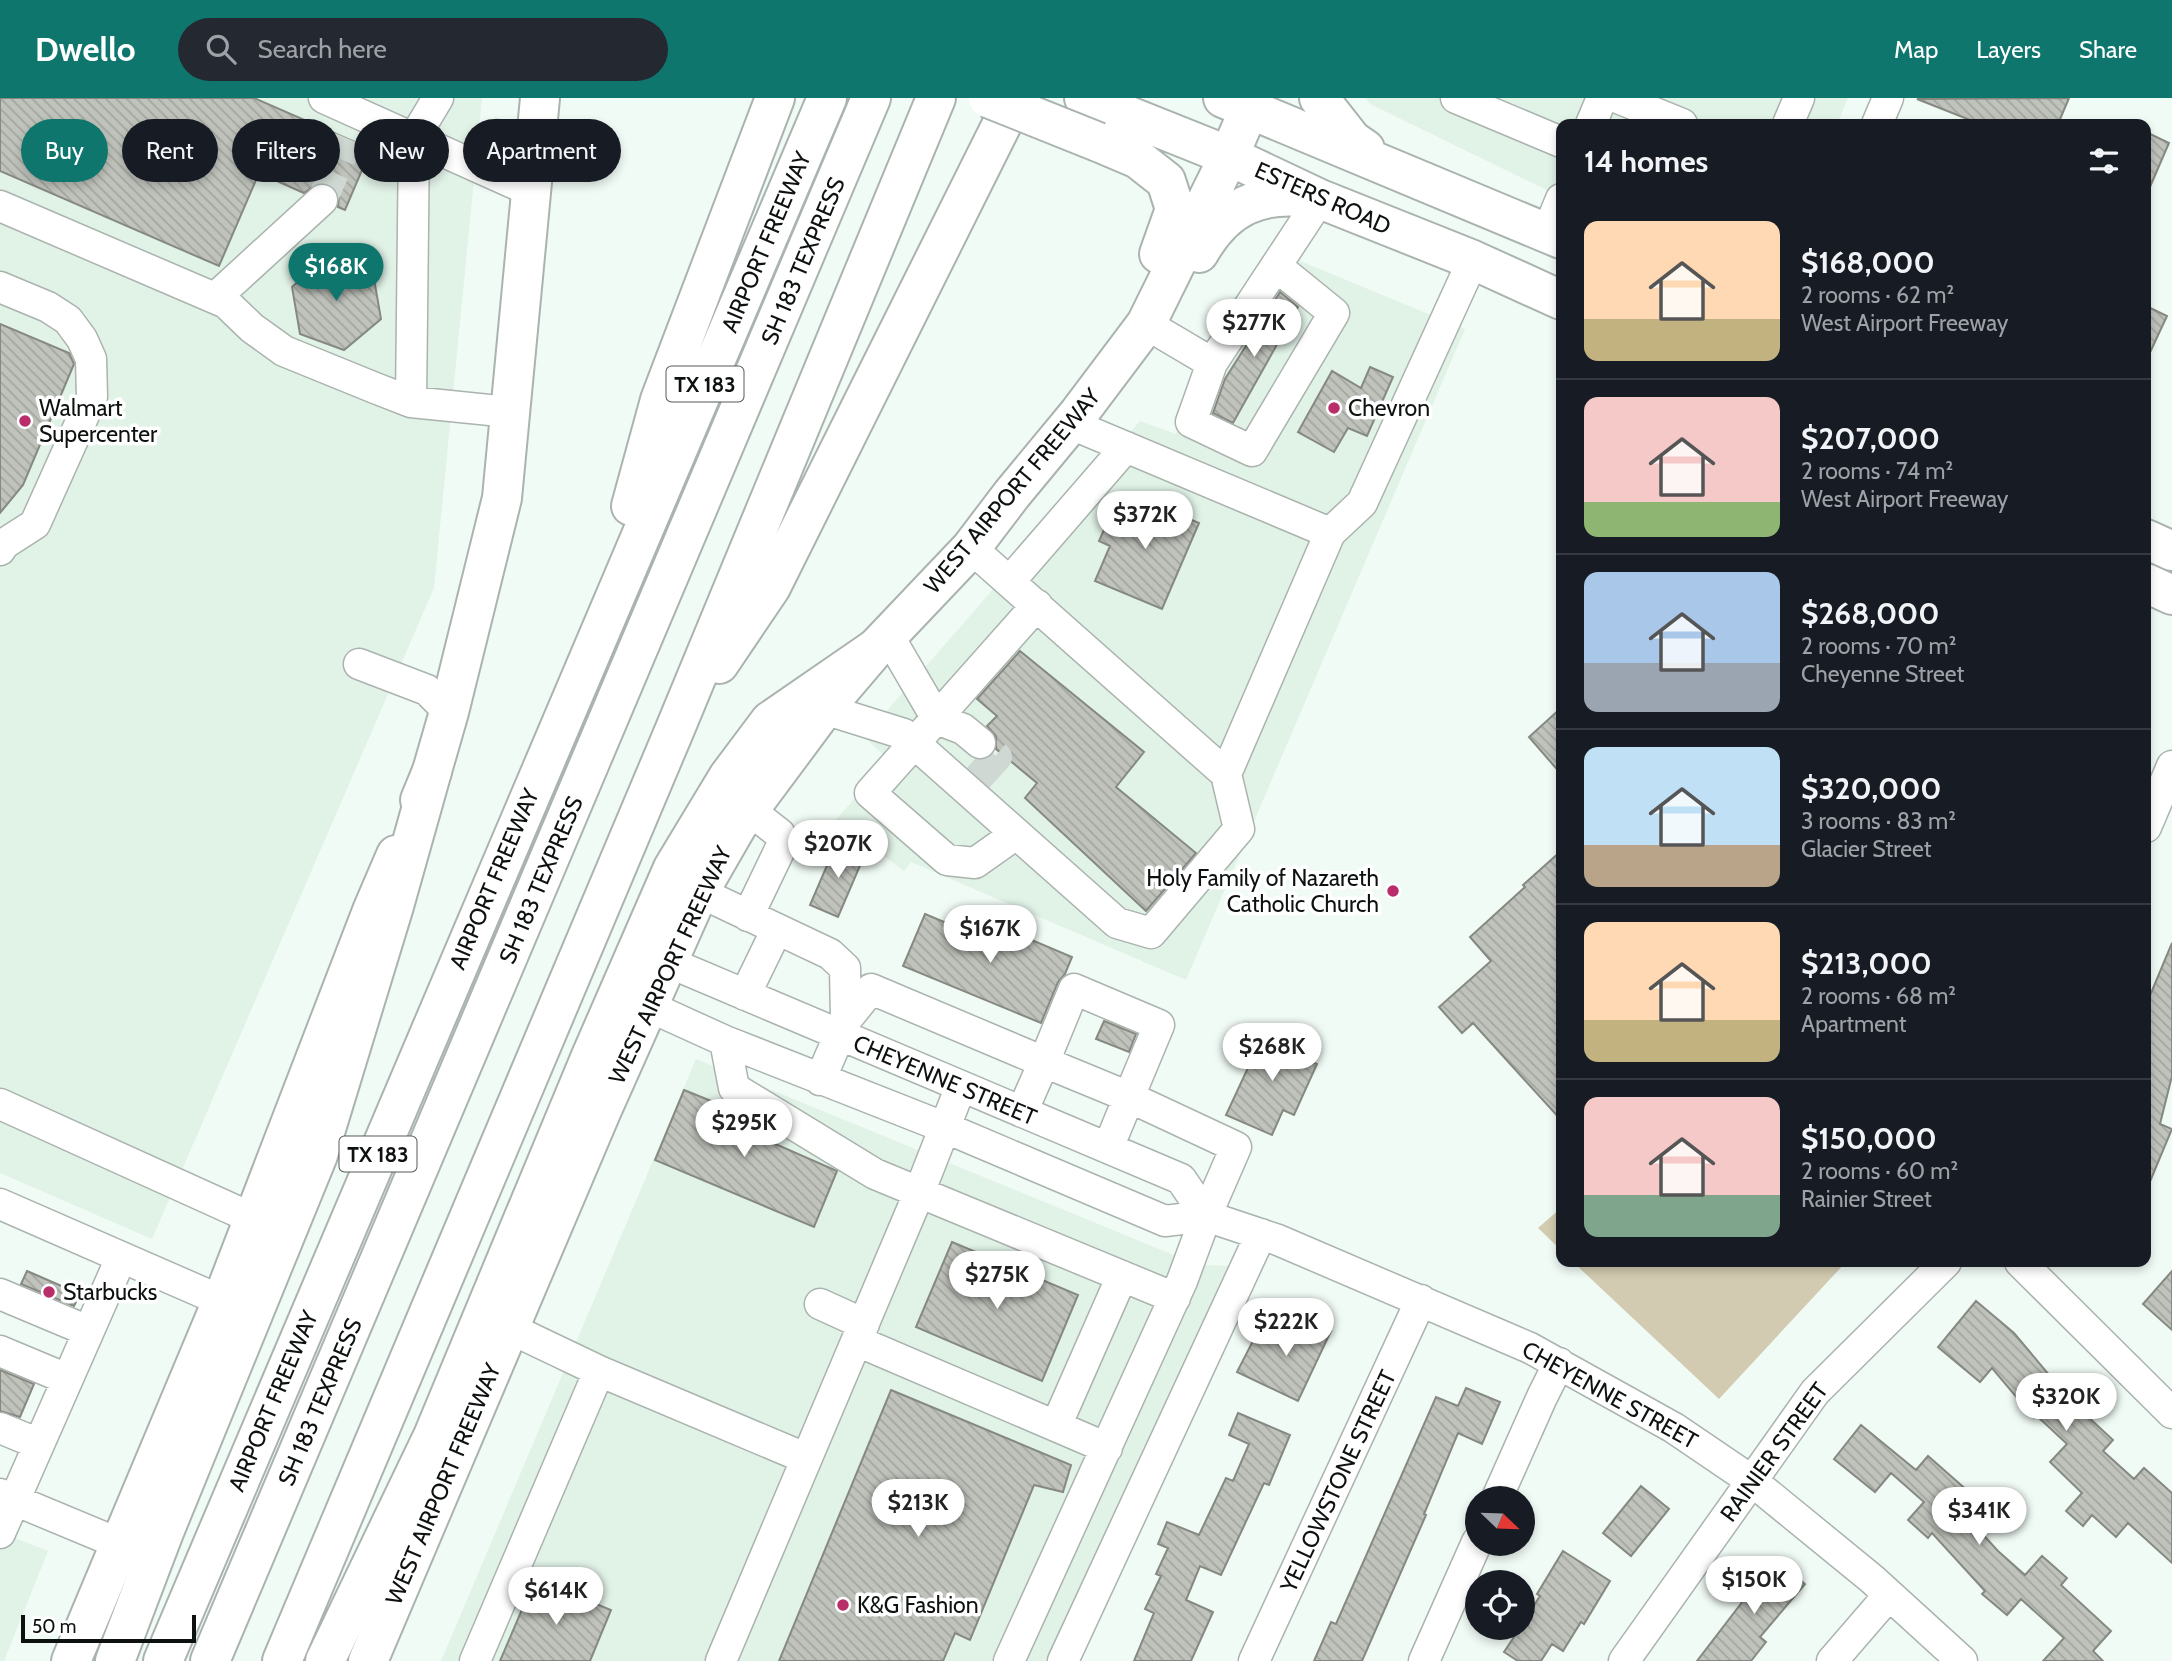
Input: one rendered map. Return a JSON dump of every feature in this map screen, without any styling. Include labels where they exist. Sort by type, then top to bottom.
[{"type":"main road","points":[[593,646],[660,400],[775,98]]},
{"type":"main road","name":"AIRPORT FREEWAY","points":[[163,1661],[827,98]]},
{"type":"main road","name":"SH 183 TEXPRESS","points":[[210,1661],[871,98]]},
{"type":"main road","name":"SH 183 TEXPRESS","points":[[233,1661],[894,98]]},
{"type":"main road","points":[[282,1661],[675,729],[936,98]]},
{"type":"main road","points":[[988,98],[1138,159],[1166,181],[1175,209],[1155,266],[1146,324]]},
{"type":"main road","points":[[675,729],[771,587],[1015,98]]},
{"type":"main road","name":"ESTERS ROAD","points":[[1084,98],[1229,156],[1320,199],[1473,260],[1556,298]]},
{"type":"main road","points":[[1319,98],[1352,140],[1409,176]]},
{"type":"main road","points":[[115,1661],[164,1532],[318,1154],[394,906],[449,712],[502,498],[531,191],[533,100]]},
{"type":"main road","points":[[1242,102],[1409,176],[1556,223]]},
{"type":"main road","name":"WEST AIRPORT FREEWAY","points":[[368,1661],[509,1328],[699,892],[748,809],[824,709],[882,641],[971,548],[1071,424],[1146,324],[1229,156],[1242,102]]},
{"type":"main road","points":[[1146,324],[1172,300],[1207,239],[1229,214],[1265,197],[1320,199]]},
{"type":"main road","points":[[2151,541],[2172,551]]},
{"type":"main road","points":[[2151,585],[2172,594]]},
{"type":"main road","points":[[325,1661],[433,1436],[591,1056],[673,868],[728,777],[771,720],[882,641]]},
{"type":"main road","points":[[71,1661],[222,1301],[372,911],[432,771]]},
{"type":"street","points":[[324,98],[368,119]]},
{"type":"street","points":[[425,119],[438,98]]},
{"type":"street","points":[[1456,98],[1556,140]]},
{"type":"street","points":[[1593,119],[1602,98]]},
{"type":"street","points":[[1618,98],[1670,119]]},
{"type":"street","points":[[1790,119],[1799,98]]},
{"type":"street","points":[[1879,119],[1888,98]]},
{"type":"street","points":[[349,139],[354,135]]},
{"type":"street","points":[[449,154],[531,191]]},
{"type":"street","points":[[411,402],[414,182]]},
{"type":"street","points":[[1276,266],[1334,313],[1252,451],[1191,422],[1212,363],[1320,199]]},
{"type":"street","points":[[215,298],[322,200]]},
{"type":"street","points":[[0,206],[226,303],[252,328],[284,351],[411,402],[510,412]]},
{"type":"street","points":[[1226,774],[1330,533],[1362,503],[1473,260]]},
{"type":"street","points":[[0,287],[48,307],[68,320],[92,359],[92,397],[34,524],[4,544],[0,550]]},
{"type":"street","points":[[1146,324],[1212,363]]},
{"type":"street","points":[[1071,424],[1330,533]]},
{"type":"street","points":[[1010,581],[1126,447]]},
{"type":"street","points":[[824,709],[904,734],[973,785],[1016,834],[1117,923],[1151,933],[1239,829],[1226,774],[971,548]]},
{"type":"street","points":[[1016,834],[975,863],[947,860],[870,793],[1037,605]]},
{"type":"street","points":[[882,641],[937,719],[963,729],[980,743]]},
{"type":"street","points":[[359,664],[427,690],[449,712]]},
{"type":"street","points":[[2151,817],[2169,782]]},
{"type":"street","points":[[748,809],[780,834],[783,843],[748,916]]},
{"type":"street","points":[[699,892],[830,954],[845,968],[843,1028]]},
{"type":"street","points":[[745,995],[777,929]]},
{"type":"street","name":"CHEYENNE STREET","points":[[668,962],[745,995],[843,1028],[961,1086],[1181,1179],[1206,1216]]},
{"type":"street","points":[[820,1080],[843,1028],[871,989],[1129,1097],[1236,1147],[1175,1298],[1009,1661]]},
{"type":"street","points":[[1022,1112],[1074,989],[1159,1025],[1108,1148]]},
{"type":"street","name":"CHEYENNE STREET","points":[[648,1006],[725,1041],[946,1128],[1165,1221],[1206,1216],[1261,1234],[1421,1300],[1559,1363],[1674,1428],[1752,1481],[1889,1595],[1962,1661]]},
{"type":"street","points":[[725,1041],[734,1088],[875,1174],[1175,1298]]},
{"type":"street","points":[[721,1661],[919,1193],[961,1086]]},
{"type":"street","points":[[0,1104],[254,1219]]},
{"type":"street","points":[[0,1203],[222,1301]]},
{"type":"street","points":[[1063,1661],[1261,1234]]},
{"type":"street","points":[[0,1533],[7,1497],[38,1444],[121,1258]]},
{"type":"street","name":"RAINIER STREET","points":[[1624,1661],[1815,1392],[1941,1267]]},
{"type":"street","points":[[2025,1267],[2172,1413]]},
{"type":"street","points":[[1056,1426],[1122,1276]]},
{"type":"street","points":[[0,1294],[88,1332]]},
{"type":"street","name":"YELLOWSTONE STREET","points":[[1254,1661],[1421,1300]]},
{"type":"street","points":[[820,1304],[860,1333],[1107,1448]]},
{"type":"street","points":[[509,1328],[599,1371],[805,1458]]},
{"type":"street","points":[[0,1351],[67,1379]]},
{"type":"street","points":[[1502,1486],[1559,1363]]},
{"type":"street","points":[[475,1661],[599,1371]]},
{"type":"street","points":[[0,1427],[38,1444]]},
{"type":"street","points":[[7,1497],[120,1544]]},
{"type":"street","points":[[1423,1661],[1471,1556]]},
{"type":"street","points":[[1832,1661],[1889,1595]]},
{"type":"shaded area","points":[[0,98],[482,98],[480,119],[463,119],[463,182],[474,182],[434,588],[152,1239],[0,1173]]},
{"type":"shaded area","points":[[1366,98],[1848,98],[1839,119],[1556,119],[1556,195],[1370,104]]},
{"type":"shaded area","points":[[1271,249],[1465,329],[1186,980],[911,862],[904,871],[836,820],[888,759],[864,737],[1140,421],[1176,434],[1183,407]]},
{"type":"shaded area","points":[[696,1059],[1198,1265],[1241,1266],[1052,1661],[441,1661]]},
{"type":"shaded area","points":[[1556,1212],[1556,1245],[1538,1228]]},
{"type":"shaded area","points":[[1578,1267],[1841,1267],[1719,1399]]},
{"type":"shaded area","points":[[0,1532],[48,1551],[4,1661],[0,1661]]},
{"type":"building","points":[[0,98],[254,98],[302,119],[232,119],[232,182],[255,182],[219,266],[25,182],[108,182],[108,119],[21,119],[21,180],[0,171]]},
{"type":"building","points":[[2069,98],[2060,119],[1967,119],[1917,99]]},
{"type":"building","points":[[2151,134],[2169,143],[2151,184]]},
{"type":"building","points":[[340,135],[354,142],[354,182],[357,182],[345,210],[338,207],[339,196],[328,184],[318,183],[304,193],[279,182],[340,182]]},
{"type":"building","points":[[328,256],[373,273],[381,319],[344,350],[300,334],[292,287]]},
{"type":"building","points":[[1280,292],[1298,307],[1233,423],[1213,413],[1225,379]]},
{"type":"building","points":[[2151,308],[2167,316],[2151,350]]},
{"type":"building","name":"Walmart Supercenter","points":[[0,324],[69,353],[74,364],[23,485],[0,513]]},
{"type":"building","name":"Chevron","points":[[1370,367],[1393,377],[1367,436],[1348,428],[1334,452],[1298,432],[1332,371],[1361,388]]},
{"type":"building","points":[[1130,494],[1199,523],[1162,609],[1095,581],[1110,546],[1099,541],[1107,523],[1116,527]]},
{"type":"building","points":[[1020,651],[1144,752],[1116,787],[1196,853],[1146,911],[1025,798],[1037,783],[996,749],[996,736],[987,726],[997,716],[977,699]]},
{"type":"building","points":[[1556,713],[1556,768],[1529,737]]},
{"type":"building","points":[[837,842],[865,854],[838,917],[810,905]]},
{"type":"building","points":[[1556,855],[1556,1114],[1473,1023],[1462,1033],[1439,1007],[1491,961],[1470,937],[1525,887],[1523,885]]},
{"type":"building","points":[[925,914],[975,935],[982,919],[1072,957],[1041,1023],[903,966]]},
{"type":"building","points":[[2172,943],[2172,1076],[2160,1124],[2172,1129],[2151,1179],[2151,993]]},
{"type":"building","points":[[1104,1021],[1136,1034],[1129,1052],[1096,1039]]},
{"type":"building","points":[[1266,1029],[1309,1049],[1305,1059],[1317,1064],[1294,1115],[1283,1110],[1272,1135],[1226,1115]]},
{"type":"building","points":[[684,1090],[743,1114],[777,1135],[773,1143],[837,1171],[814,1227],[655,1160]]},
{"type":"building","points":[[952,1242],[1078,1295],[1042,1381],[916,1327]]},
{"type":"building","name":"Starbucks","points":[[27,1271],[80,1294],[74,1306],[21,1284]]},
{"type":"building","points":[[2172,1271],[2172,1330],[2143,1304]]},
{"type":"building","points":[[1976,1301],[2014,1333],[2070,1400],[2113,1440],[2103,1451],[2134,1479],[2144,1468],[2172,1493],[2172,1563],[2128,1523],[2116,1537],[2092,1515],[2083,1526],[2066,1511],[2082,1493],[2050,1462],[2067,1444],[2037,1416],[2034,1418],[1992,1368],[1980,1382],[1938,1347]]},
{"type":"building","points":[[1297,1315],[1331,1331],[1298,1401],[1237,1372],[1257,1333],[1283,1345]]},
{"type":"building","points":[[0,1370],[34,1384],[20,1417],[0,1411]]},
{"type":"building","points":[[1466,1388],[1500,1402],[1482,1444],[1458,1433],[1424,1514],[1426,1515],[1362,1661],[1314,1661],[1331,1622],[1336,1624],[1436,1397],[1458,1406]]},
{"type":"building","points":[[891,1390],[1071,1465],[1063,1492],[1034,1485],[970,1640],[955,1633],[943,1661],[779,1661]]},
{"type":"building","points":[[1238,1413],[1290,1435],[1269,1485],[1264,1483],[1221,1575],[1200,1566],[1186,1600],[1213,1612],[1191,1661],[1134,1661],[1154,1613],[1145,1609],[1161,1576],[1156,1574],[1168,1548],[1158,1544],[1167,1522],[1199,1535],[1226,1478],[1233,1481],[1249,1444],[1229,1435]]},
{"type":"building","points":[[1861,1425],[1916,1470],[1928,1456],[1968,1491],[1956,1505],[1998,1551],[2025,1575],[2042,1556],[2067,1578],[2061,1585],[2111,1631],[2093,1651],[2103,1661],[2043,1661],[2064,1638],[2021,1599],[2007,1615],[1982,1594],[1985,1591],[1932,1533],[1928,1538],[1908,1520],[1924,1502],[1891,1473],[1875,1492],[1834,1459]]},
{"type":"building","points":[[1641,1486],[1669,1509],[1631,1556],[1603,1533]]},
{"type":"building","points":[[1563,1551],[1610,1581],[1584,1624],[1581,1622],[1563,1651],[1552,1644],[1541,1661],[1518,1661],[1504,1652],[1512,1640],[1535,1640],[1535,1604],[1540,1596],[1537,1594]]},
{"type":"building","points":[[1776,1559],[1805,1584],[1760,1637],[1766,1642],[1751,1661],[1697,1661],[1746,1597],[1744,1595]]},
{"type":"building","points":[[535,1579],[611,1610],[590,1661],[500,1661]]},
{"type":"tunnel","points":[[322,200],[349,139]]},
{"type":"tunnel","points":[[978,778],[997,757],[980,743]]},
{"type":"place","name":"Chevron","points":[[1334,408]]},
{"type":"place","name":"Walmart Supercenter","points":[[25,421]]},
{"type":"place","name":"Holy Family of Nazareth Catholic Church","points":[[1393,891]]},
{"type":"place","name":"Starbucks","points":[[49,1292]]},
{"type":"place","name":"K&G Fashion","points":[[843,1605]]}]
